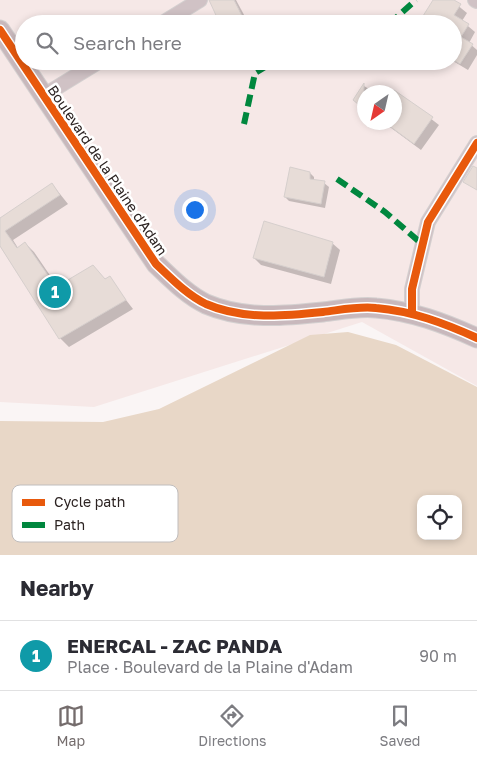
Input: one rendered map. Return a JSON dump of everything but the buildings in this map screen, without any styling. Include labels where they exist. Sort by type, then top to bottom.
[{"type":"street","points":[[176,15],[200,0]]},
{"type":"street","name":"Boulevard de la Plaine d'Adam","points":[[0,30],[15,53]]},
{"type":"street","name":"Boulevard de la Plaine d'Adam","points":[[26,70],[156,264],[179,285],[205,303],[234,313],[284,316],[374,307],[412,313],[437,320],[477,338]]},
{"type":"street","points":[[43,96],[85,70]]},
{"type":"street","points":[[412,313],[412,289],[428,222],[477,143]]},
{"type":"shaded area","points":[[0,0],[477,0],[477,386],[362,322],[94,407],[0,402]]},
{"type":"shaded area","points":[[348,332],[396,345],[477,387],[477,555],[0,555],[0,421],[103,422],[159,409],[310,335]]},
{"type":"marked path","points":[[399,15],[416,0]]},
{"type":"marked path","points":[[244,124],[255,73],[260,70]]},
{"type":"marked path","points":[[337,179],[385,212],[422,244]]},
{"type":"cycle path","points":[[0,30],[15,52]]},
{"type":"cycle path","points":[[27,70],[156,264],[192,296],[206,304],[234,313],[264,316],[293,315],[350,308],[376,308],[428,318],[477,338]]},
{"type":"cycle path","points":[[412,313],[412,289],[428,222],[477,143]]},
{"type":"place","name":"ENERCAL - ZAC PANDA","points":[[55,292]]}]
